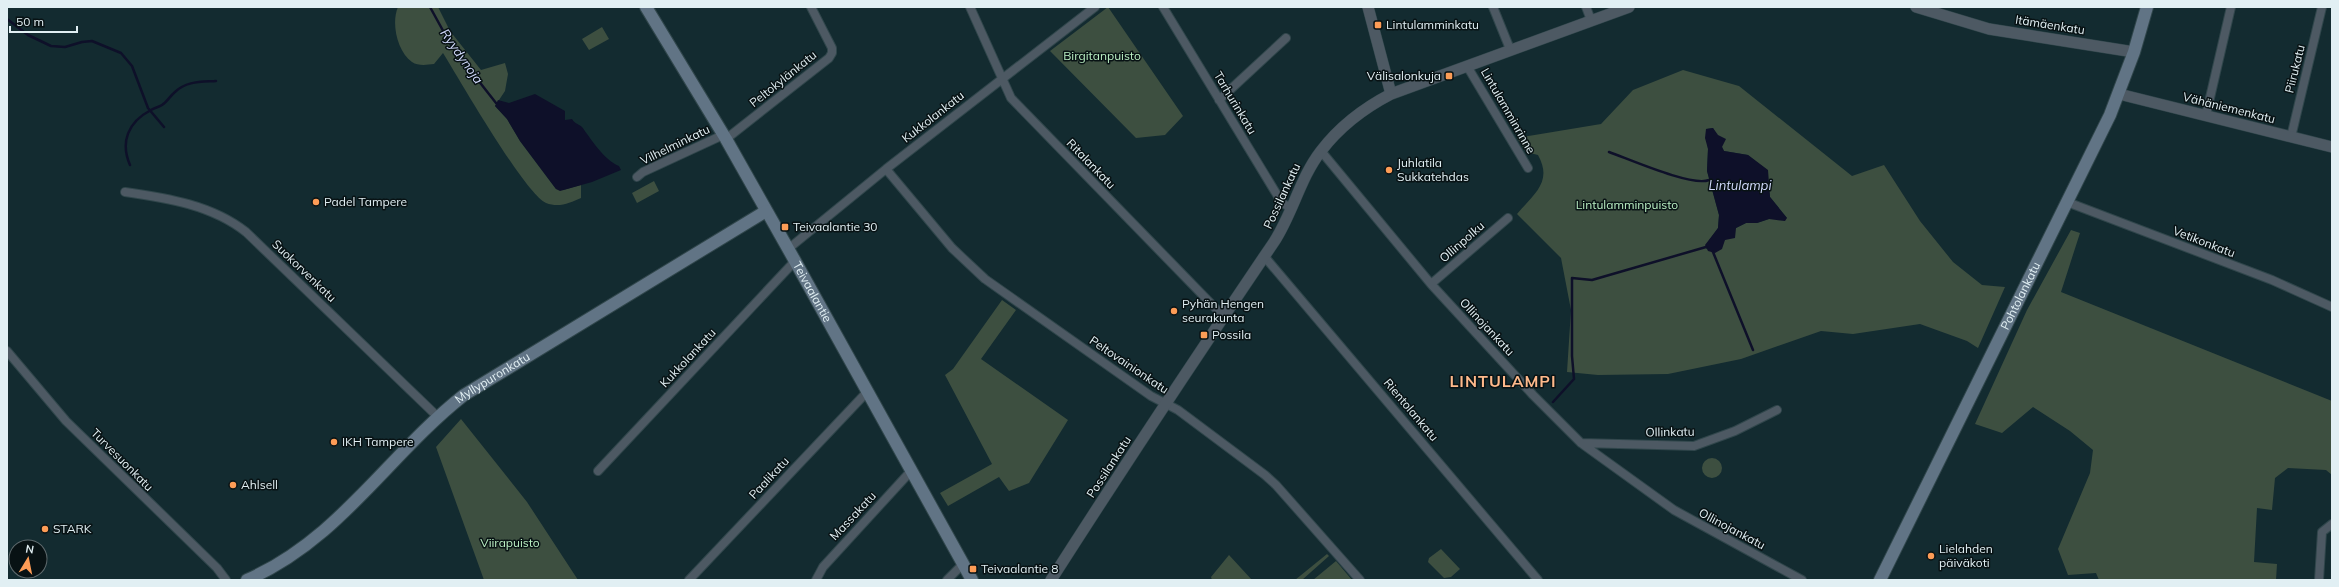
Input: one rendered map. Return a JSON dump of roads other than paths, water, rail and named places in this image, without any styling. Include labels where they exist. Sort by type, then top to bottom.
[{"type":"main road","name":"Teivaalantie","points":[[646,7],[796,261],[972,580]]},
{"type":"main road","name":"Pohtolankatu","points":[[1880,580],[2119,94],[2148,7]]},
{"type":"main road","name":"Myllypuronkatu","points":[[247,580],[287,558],[322,534],[438,417],[478,386],[766,211]]},
{"type":"street","name":"Peltokylänkatu","points":[[724,137],[829,58],[832,53],[832,48],[811,7]]},
{"type":"street","name":"Ritalankatu","points":[[970,7],[1003,77],[1011,98],[1224,317]]},
{"type":"street","name":"Kukkolankatu","points":[[788,249],[886,169],[1095,7]]},
{"type":"street","name":"Tarhurinkatu","points":[[1163,7],[1282,203],[1291,208]]},
{"type":"street","points":[[1368,7],[1391,94]]},
{"type":"street","points":[[1493,7],[1510,49]]},
{"type":"street","points":[[1586,7],[1591,20]]},
{"type":"street","name":"Possilankatu","points":[[1051,580],[1165,404],[1282,229],[1308,171],[1320,151],[1353,118],[1391,94],[1510,49],[1629,7]]},
{"type":"street","name":"Itämäenkatu","points":[[1916,7],[1989,29],[2134,52]]},
{"type":"street","points":[[2206,115],[2231,7]]},
{"type":"street","name":"Piirukatu","points":[[2291,137],[2322,7]]},
{"type":"street","points":[[1219,100],[1286,38]]},
{"type":"street","name":"Lintulamminrinne","points":[[1468,66],[1528,168]]},
{"type":"street","name":"Vähäniemenkatu","points":[[2119,94],[2332,147]]},
{"type":"street","name":"Vilhelminkatu","points":[[638,177],[643,172],[724,137]]},
{"type":"street","name":"Ollinojankatu","points":[[1320,151],[1431,284],[1533,395],[1581,442],[1674,510],[1802,580]]},
{"type":"street","name":"Peltovainionkatu","points":[[886,169],[952,248],[985,279],[1165,404],[1180,411],[1276,485],[1360,580]]},
{"type":"street","name":"Suokorvenkatu","points":[[125,192],[182,202],[231,220],[246,232],[438,417]]},
{"type":"street","name":"Vetikonkatu","points":[[2067,202],[2272,280],[2332,307]]},
{"type":"street","name":"Ollinpolku","points":[[1431,284],[1508,218]]},
{"type":"street","name":"Rientolankatu","points":[[1264,256],[1538,580]]},
{"type":"street","name":"Kukkolankatu","points":[[598,471],[796,261]]},
{"type":"street","name":"Turvesuonkatu","points":[[7,351],[66,421],[217,568],[226,580]]},
{"type":"street","name":"Paalikatu","points":[[688,580],[867,392]]},
{"type":"street","name":"Ollinkatu","points":[[1581,442],[1694,446],[1735,431],[1777,410]]},
{"type":"street","name":"Massakatu","points":[[816,580],[823,567],[911,471]]},
{"type":"street","points":[[2320,580],[2322,532],[2332,524]]},
{"type":"street","points":[[946,580],[963,564]]},
{"type":"water","points":[[535,94],[565,111],[565,120],[572,119],[582,127],[603,154],[619,166],[621,170],[592,182],[560,191],[556,189],[520,141],[507,119],[495,106],[498,100],[509,103]]},
{"type":"water","name":"Lintulampi","points":[[1713,128],[1718,135],[1726,139],[1722,147],[1724,151],[1748,155],[1768,170],[1770,197],[1787,218],[1785,221],[1769,219],[1757,223],[1746,223],[1736,228],[1735,238],[1725,240],[1722,249],[1715,253],[1708,251],[1705,245],[1718,228],[1719,215],[1707,171],[1708,149],[1705,138],[1706,129]]},
{"type":"waterway","name":"Ryydynoja","points":[[430,7],[452,47],[496,103]]},
{"type":"waterway","points":[[7,19],[28,35],[51,46],[65,47],[92,41],[121,53],[132,66],[148,108],[164,127]]},
{"type":"waterway","points":[[130,165],[127,157],[126,141],[128,133],[137,120],[151,110],[164,104],[179,88],[199,82],[216,81]]},
{"type":"waterway","points":[[1609,152],[1645,166],[1689,180],[1709,180]]},
{"type":"waterway","points":[[1553,402],[1574,379],[1572,356],[1572,278],[1592,280],[1706,247]]},
{"type":"waterway","points":[[1713,252],[1753,350]]},
{"type":"place","name":"Lintulamminkatu","points":[[1378,25]]},
{"type":"place","name":"Välisalonkuja","points":[[1449,76]]},
{"type":"place","name":"Juhlatila Sukkatehdas","points":[[1389,170]]},
{"type":"place","name":"Padel Tampere","points":[[316,202]]},
{"type":"place","name":"Teivaalantie 30","points":[[785,227]]},
{"type":"place","name":"Pyhän Hengen seurakunta","points":[[1174,311]]},
{"type":"place","name":"Possila","points":[[1204,335]]},
{"type":"place","name":"IKH Tampere","points":[[334,442]]},
{"type":"place","name":"Ahlsell","points":[[233,485]]},
{"type":"place","name":"STARK","points":[[45,529]]},
{"type":"place","name":"Lielahden päiväkoti","points":[[1931,556]]},
{"type":"place","name":"Teivaalantie 8","points":[[973,569]]},
{"type":"district","name":"LINTULAMPI","points":[[1503,381]]},
{"type":"park label","name":"Birgitanpuisto","points":[[1102,56]]},
{"type":"park label","name":"Lintulamminpuisto","points":[[1627,205]]},
{"type":"park label","name":"Viirapuisto","points":[[510,543]]}]
